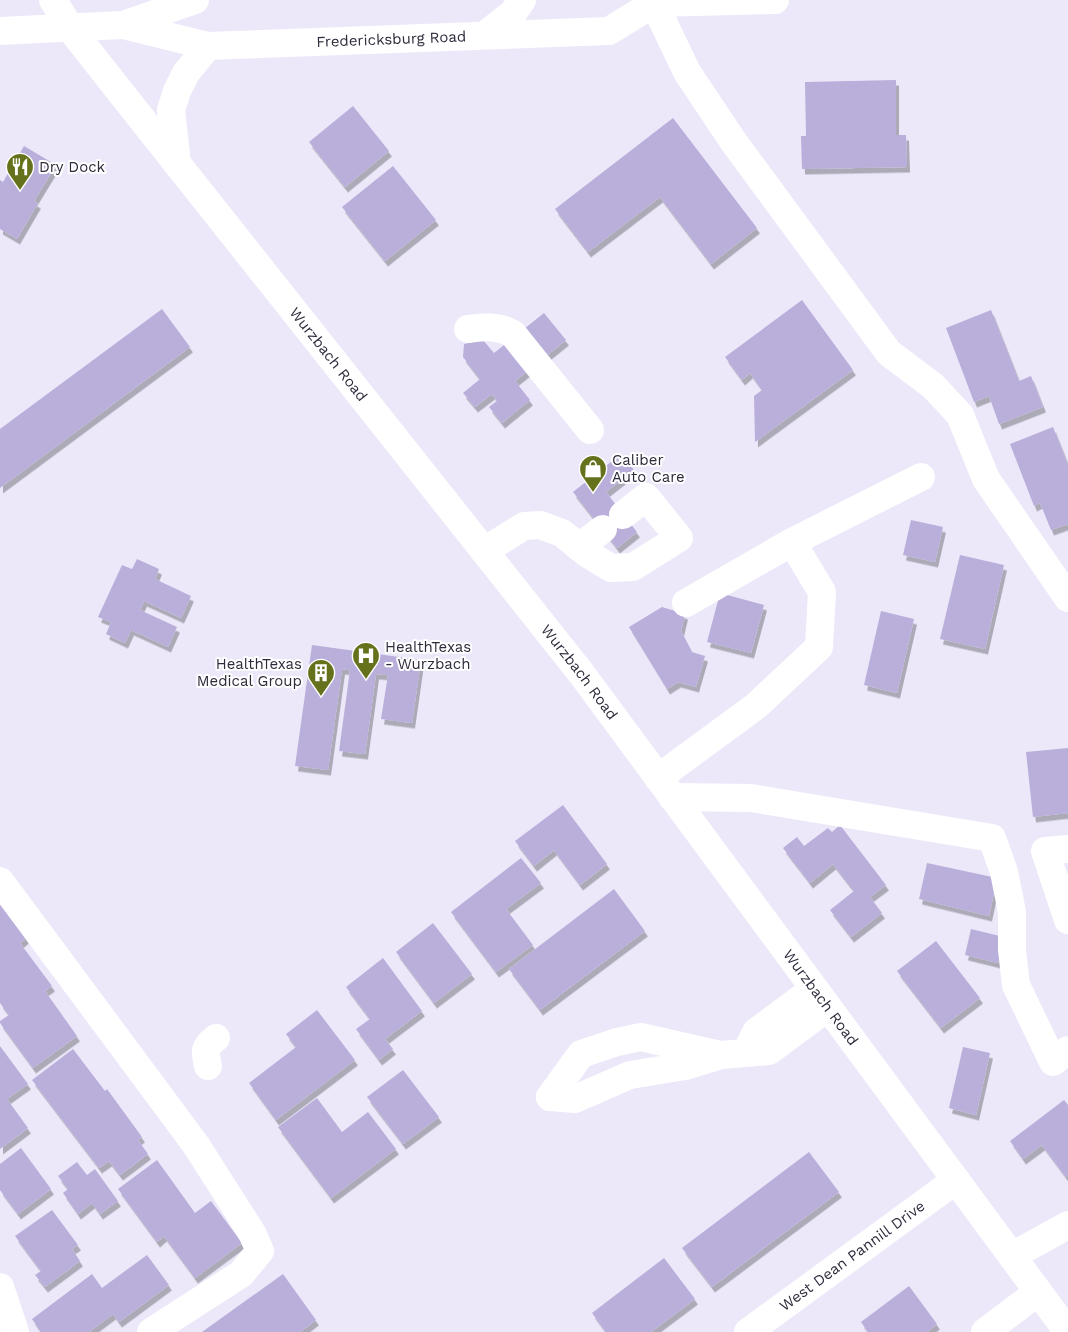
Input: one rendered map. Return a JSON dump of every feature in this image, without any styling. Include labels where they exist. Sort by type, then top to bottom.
[{"type":"main road","name":"Wurzbach Road","points":[[32,0],[70,28]]},
{"type":"main road","name":"Wurzbach Road","points":[[53,0],[70,28],[581,673],[1068,1332]]},
{"type":"main road","name":"Fredericksburg Road","points":[[0,31],[123,25],[194,0]]},
{"type":"main road","points":[[484,35],[512,13],[522,0]]},
{"type":"main road","points":[[774,0],[651,1],[686,72],[732,141],[883,346],[889,354],[933,386],[960,415],[986,479],[1058,563],[1068,598]]},
{"type":"main road","name":"Fredericksburg Road","points":[[123,25],[208,46],[609,31],[651,1]]},
{"type":"main road","points":[[177,164],[171,110],[176,91],[186,73],[208,46]]},
{"type":"main road","points":[[468,329],[488,326],[505,329],[513,334],[590,430]]},
{"type":"main road","points":[[686,603],[792,542],[921,477]]},
{"type":"main road","points":[[484,551],[524,526],[540,525],[562,534],[579,547],[611,568],[633,567],[679,538],[646,497],[579,547]]},
{"type":"main road","points":[[665,788],[819,647],[822,592],[792,542]]},
{"type":"main road","points":[[665,788],[751,798],[992,838],[1004,872],[1012,912],[1012,950],[1016,985],[1053,1062],[1068,1050]]},
{"type":"main road","points":[[1068,849],[1045,851],[1068,920]]},
{"type":"main road","points":[[0,882],[196,1145],[252,1233],[260,1250],[241,1274],[151,1332]]},
{"type":"main road","points":[[733,1054],[641,1037],[617,1042],[581,1054],[550,1097],[575,1099],[630,1075],[686,1066],[733,1054],[756,1032],[820,998]]},
{"type":"main road","points":[[581,1054],[591,1092]]},
{"type":"main road","name":"West Dean Pannill Drive","points":[[748,1332],[956,1180]]},
{"type":"main road","points":[[1012,1256],[1066,1230]]},
{"type":"main road","points":[[0,1286],[15,1332]]},
{"type":"main road","points":[[985,1332],[1038,1292]]},
{"type":"building","points":[[896,80],[896,135],[906,135],[907,167],[802,169],[801,136],[806,136],[805,82]]},
{"type":"building","points":[[353,106],[389,151],[345,187],[309,142]]},
{"type":"building","points":[[673,118],[757,228],[711,264],[660,197],[588,252],[555,209]]},
{"type":"building","name":"Dry Dock","points":[[24,146],[56,165],[34,201],[38,203],[17,239],[0,229],[0,180],[3,182]]},
{"type":"building","points":[[393,166],[436,220],[385,261],[342,207]]},
{"type":"building","points":[[802,300],[853,370],[755,442],[754,396],[762,390],[750,373],[742,380],[725,357]]},
{"type":"building","points":[[162,309],[190,347],[0,488],[0,429]]},
{"type":"building","points":[[991,310],[1019,381],[1031,376],[1043,407],[999,424],[989,396],[974,402],[946,328]]},
{"type":"building","points":[[544,313],[566,340],[515,381],[530,400],[502,423],[489,407],[497,401],[492,394],[475,407],[463,393],[480,379],[463,357],[464,344],[483,340],[494,353]]},
{"type":"building","points":[[1053,427],[1068,465],[1068,524],[1051,530],[1040,503],[1034,506],[1010,444]]},
{"type":"building","points":[[621,454],[634,470],[606,492],[637,532],[617,548],[573,492]]},
{"type":"building","points":[[911,520],[943,527],[935,562],[903,555]]},
{"type":"building","points":[[960,555],[1004,565],[985,649],[940,639]]},
{"type":"building","points":[[137,559],[159,569],[155,579],[191,596],[181,618],[144,601],[140,610],[177,627],[168,647],[131,630],[125,643],[106,634],[111,622],[98,617],[122,565],[132,569]]},
{"type":"building","points":[[720,593],[764,605],[751,653],[707,642]]},
{"type":"building","points":[[662,607],[685,614],[681,631],[692,652],[705,656],[696,687],[678,682],[667,689],[629,627]]},
{"type":"building","points":[[881,611],[914,619],[897,693],[864,685]]},
{"type":"building","name":"HealthTexas Medical Group","points":[[312,645],[421,660],[412,723],[381,719],[388,675],[376,674],[365,754],[339,751],[350,670],[342,669],[328,770],[295,766]]},
{"type":"building","points":[[1068,748],[1068,813],[1033,817],[1026,752]]},
{"type":"building","points":[[563,805],[607,864],[580,885],[554,850],[534,866],[515,841]]},
{"type":"building","points":[[840,825],[886,885],[870,897],[882,913],[851,937],[830,910],[854,891],[833,864],[810,883],[783,848],[797,837],[804,846],[828,828],[832,832]]},
{"type":"building","points":[[521,858],[541,883],[506,909],[533,945],[496,972],[451,912]]},
{"type":"building","points":[[927,863],[997,878],[989,916],[919,899]]},
{"type":"building","points":[[614,889],[645,931],[540,1010],[509,969]]},
{"type":"building","points":[[0,903],[26,938],[20,943],[52,986],[45,991],[77,1036],[33,1068],[0,1023],[9,1015],[0,1003]]},
{"type":"building","points":[[433,923],[472,974],[434,1003],[396,952]]},
{"type":"building","points":[[971,929],[1004,937],[998,963],[965,955]]},
{"type":"building","points":[[936,941],[980,998],[941,1028],[897,971]]},
{"type":"building","points":[[383,958],[422,1011],[385,1039],[393,1049],[379,1060],[356,1029],[370,1019],[346,987]]},
{"type":"building","points":[[317,1010],[355,1060],[276,1120],[249,1083],[296,1047],[286,1034]]},
{"type":"building","points":[[0,1046],[28,1084],[7,1099],[28,1128],[0,1149]]},
{"type":"building","points":[[963,1047],[990,1053],[976,1115],[949,1108]]},
{"type":"building","points":[[73,1049],[105,1091],[107,1089],[142,1137],[138,1140],[148,1154],[120,1175],[109,1161],[99,1168],[32,1080]]},
{"type":"building","points":[[403,1070],[439,1117],[403,1144],[367,1097]]},
{"type":"building","points":[[317,1098],[342,1132],[368,1112],[396,1149],[331,1198],[278,1127]]},
{"type":"building","points":[[1064,1100],[1068,1105],[1068,1176],[1066,1177],[1042,1145],[1023,1159],[1010,1141]]},
{"type":"building","points":[[21,1148],[51,1189],[18,1214],[0,1190],[0,1164]]},
{"type":"building","points":[[809,1152],[839,1192],[712,1287],[682,1248]]},
{"type":"building","points":[[157,1160],[195,1213],[211,1201],[242,1243],[195,1278],[164,1236],[157,1242],[118,1189]]},
{"type":"building","points":[[77,1162],[87,1175],[95,1169],[118,1201],[100,1214],[92,1203],[78,1214],[63,1193],[68,1189],[58,1176]]},
{"type":"building","points":[[52,1210],[78,1245],[72,1249],[80,1261],[45,1287],[35,1275],[41,1271],[15,1236]]},
{"type":"building","points":[[147,1255],[169,1285],[119,1322],[113,1314],[89,1332],[41,1332],[32,1319],[92,1274],[102,1288]]},
{"type":"building","points":[[664,1258],[695,1299],[651,1332],[606,1332],[592,1313]]},
{"type":"building","points":[[283,1274],[316,1320],[300,1332],[202,1332]]},
{"type":"building","points":[[909,1286],[937,1324],[927,1332],[868,1332],[861,1322]]},
{"type":"place","name":"Dry Dock","points":[[20,191]]},
{"type":"place","name":"Caliber Auto Care","points":[[593,493]]},
{"type":"place","name":"HealthTexas - Wurzbach","points":[[366,680]]},
{"type":"place","name":"HealthTexas Medical Group","points":[[321,697]]}]
